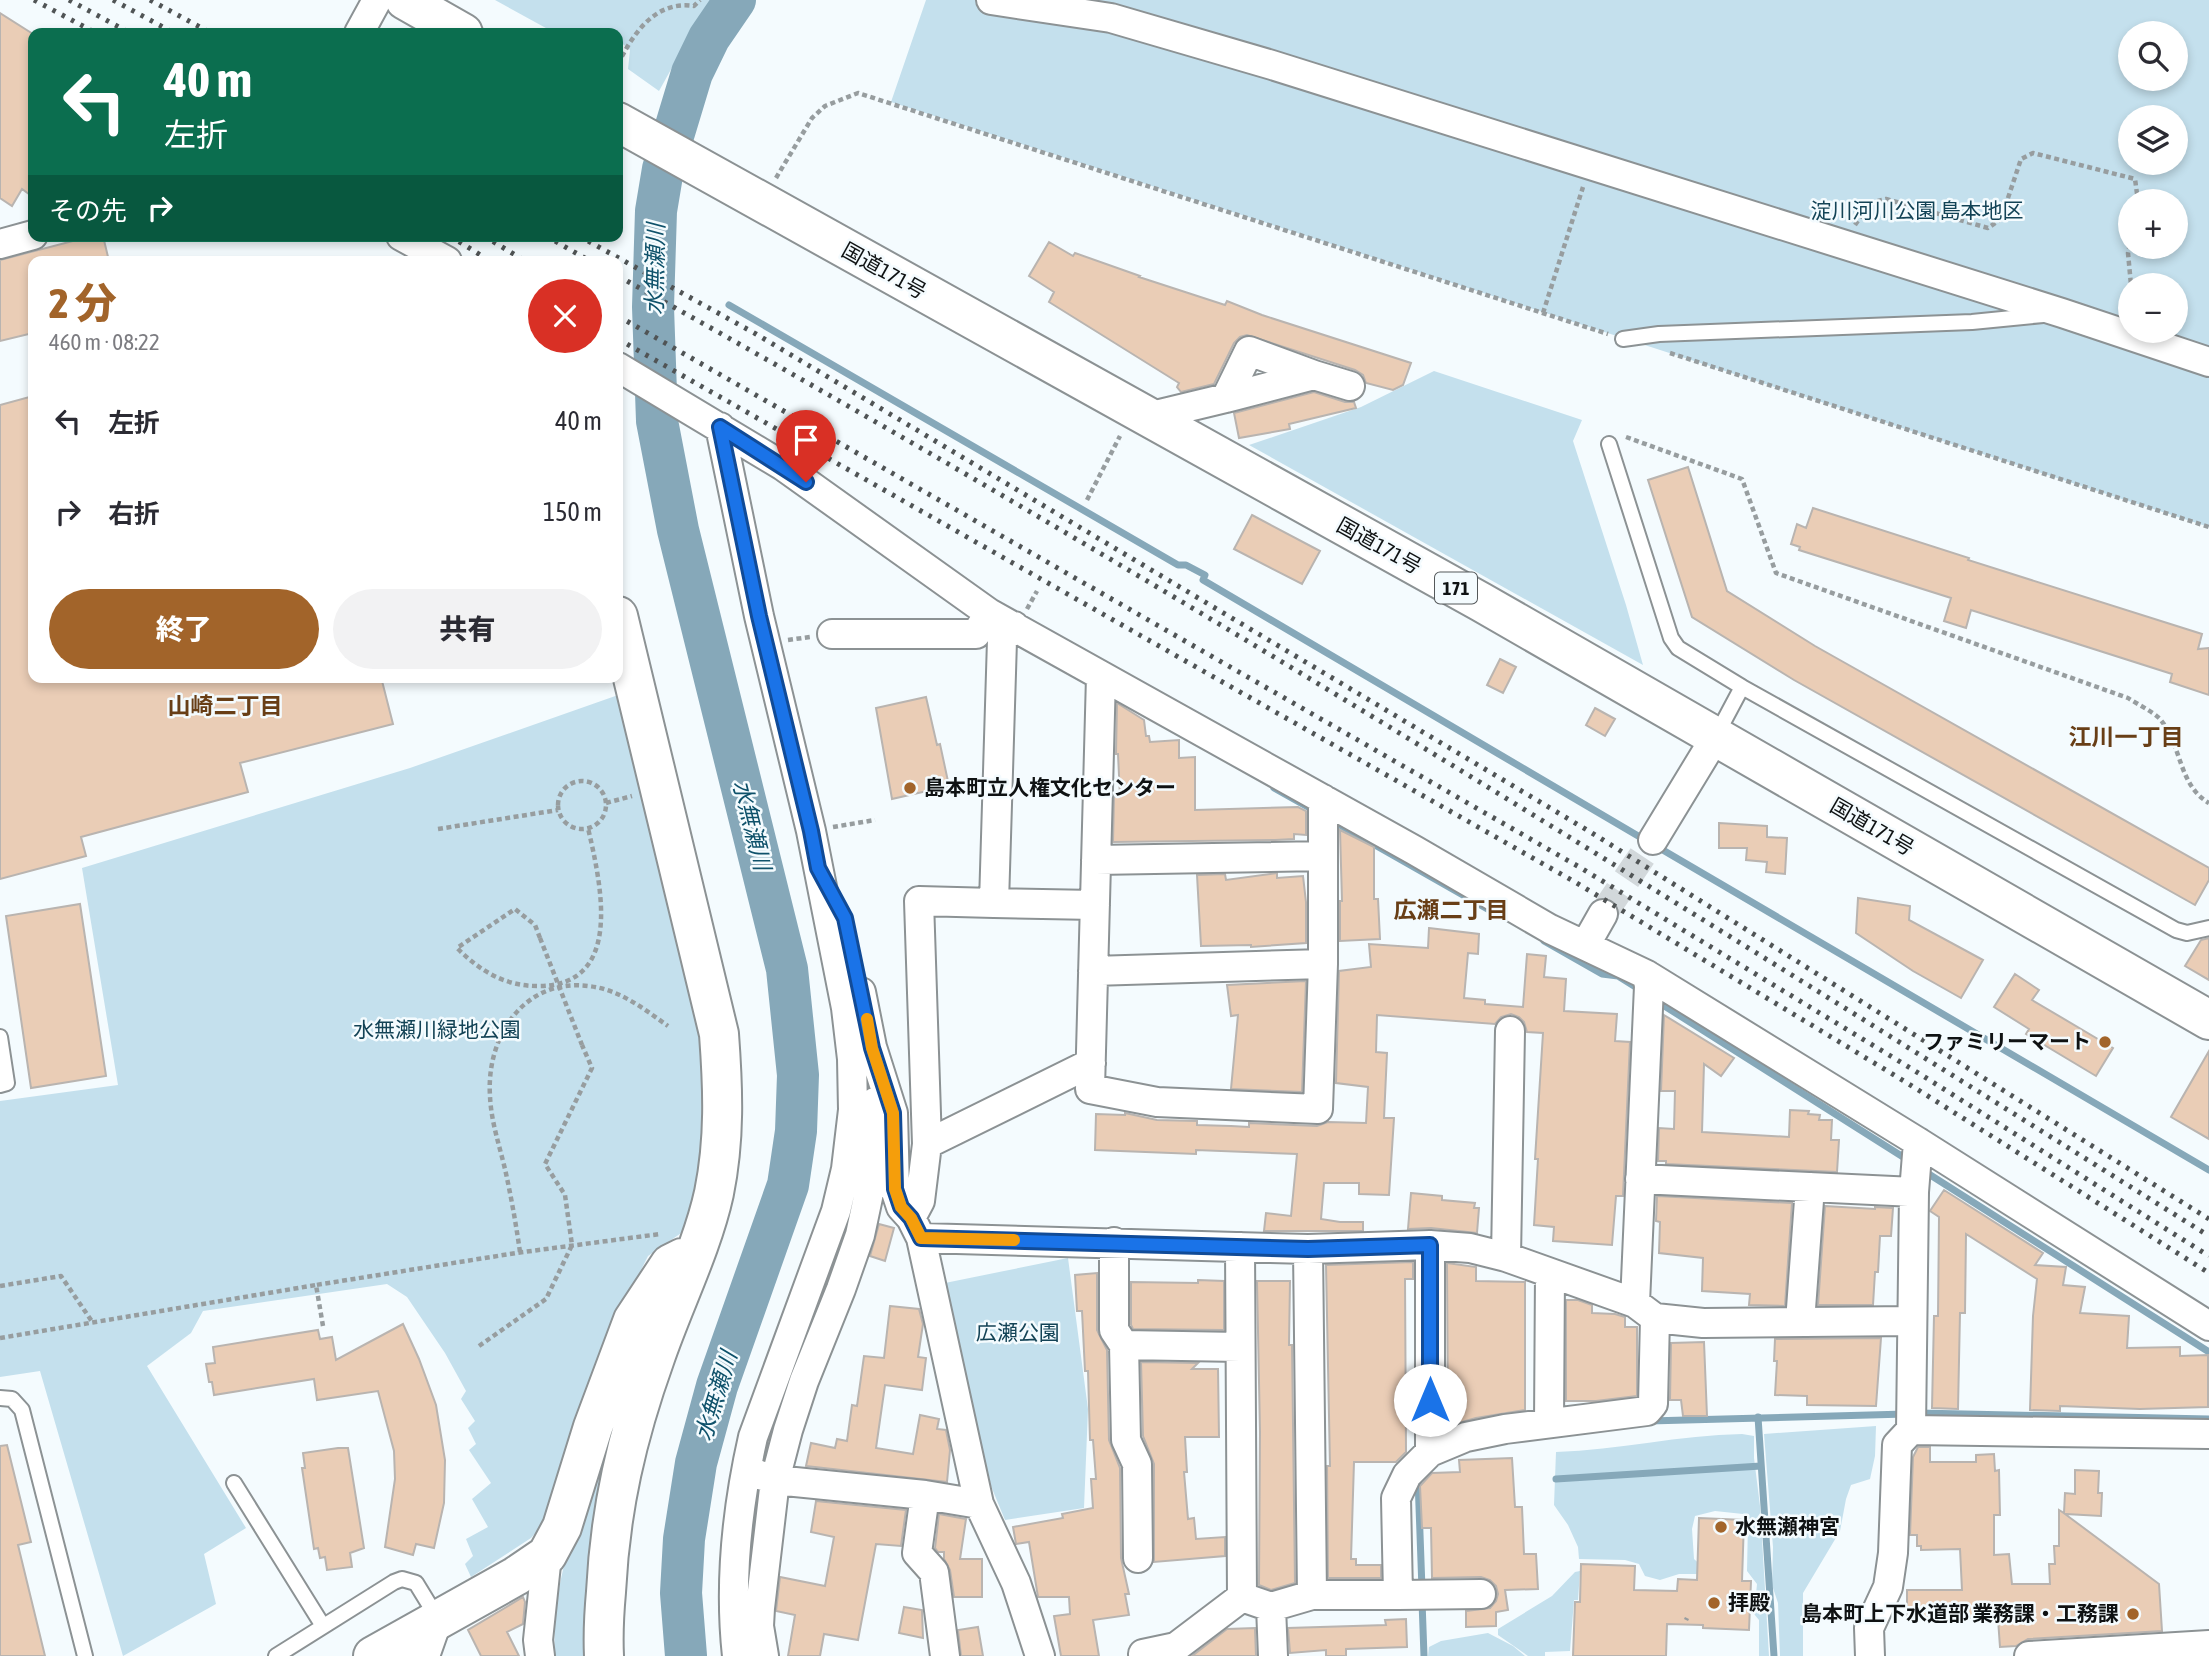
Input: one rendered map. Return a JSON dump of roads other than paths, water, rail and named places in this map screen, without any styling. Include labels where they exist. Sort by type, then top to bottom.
[{"type":"main road","points":[[405,0],[454,28]]},
{"type":"main road","name":"国道171号","points":[[623,125],[1481,602],[2209,1020]]},
{"type":"main road","points":[[604,1656],[608,1554],[622,1462],[654,1360],[713,1194],[723,1134],[719,1034],[623,637]]},
{"type":"main road","points":[[373,1656],[516,1576],[547,1555],[562,1527],[593,1427],[633,1320],[670,1264],[694,1253]]},
{"type":"street","points":[[362,28],[377,0]]},
{"type":"street","points":[[991,0],[1111,18],[1285,69],[2062,313],[2209,362]]},
{"type":"street","points":[[0,244],[28,236]]},
{"type":"street","points":[[412,242],[438,256]]},
{"type":"street","points":[[1226,398],[1249,351],[1350,386]]},
{"type":"street","points":[[623,370],[783,466],[989,613],[1014,626],[1100,685],[1323,810],[1550,929],[1586,944],[1648,989],[1916,1166],[2209,1326]]},
{"type":"street","points":[[1140,413],[1226,398],[1314,374]]},
{"type":"street","points":[[720,427],[766,642],[811,831],[846,1008],[852,1059],[853,1110],[846,1169],[836,1210],[753,1437],[736,1541],[733,1590],[737,1656]]},
{"type":"street","points":[[832,634],[976,634],[989,613]]},
{"type":"street","points":[[994,903],[1002,640],[1014,626]]},
{"type":"street","points":[[1100,685],[1090,1089],[1157,1102],[1318,1109],[1323,964],[1323,810]]},
{"type":"street","points":[[1653,840],[1715,738]]},
{"type":"street","points":[[1096,860],[1323,856]]},
{"type":"street","points":[[818,868],[845,918],[872,1048],[893,1113],[895,1189],[901,1207],[916,1228]]},
{"type":"street","points":[[1040,1656],[1016,1583],[979,1504],[916,1228],[926,1144],[919,901],[1095,905]]},
{"type":"street","points":[[1586,944],[1603,914]]},
{"type":"street","points":[[1093,971],[1323,964]]},
{"type":"street","points":[[1398,1595],[1396,1498],[1407,1475],[1430,1452],[1466,1437],[1505,1429],[1647,1411],[1653,1404],[1645,1310],[1640,1179],[1648,989]]},
{"type":"street","points":[[1506,1257],[1510,1031]]},
{"type":"street","points":[[764,1656],[759,1626],[760,1608],[775,1480],[804,1381],[860,1235],[870,1188],[876,1120],[872,1048]]},
{"type":"street","points":[[926,1144],[1091,1063]]},
{"type":"street","points":[[1640,1179],[1810,1187],[1916,1166]]},
{"type":"street","points":[[1870,1656],[1870,1628],[1888,1587],[1893,1553],[1897,1445],[1911,1430],[1916,1166]]},
{"type":"street","points":[[1800,1322],[1810,1187]]},
{"type":"street","points":[[916,1228],[1114,1242],[1240,1247],[1308,1249],[1430,1245],[1469,1248],[1506,1257],[1645,1310],[1703,1323],[1912,1321]]},
{"type":"street","points":[[1114,1242],[1114,1330],[1124,1345],[1126,1440],[1137,1464],[1139,1558]]},
{"type":"street","points":[[1430,1245],[1430,1452]]},
{"type":"street","points":[[1240,1247],[1242,1597]]},
{"type":"street","points":[[1308,1249],[1312,1595]]},
{"type":"street","points":[[1549,1423],[1550,1273]]},
{"type":"street","points":[[1124,1345],[1240,1347]]},
{"type":"street","points":[[1911,1430],[2209,1434]]},
{"type":"street","points":[[746,1471],[775,1480],[925,1495],[979,1504]]},
{"type":"street","points":[[925,1495],[917,1553],[934,1572],[945,1656]]},
{"type":"street","points":[[540,1656],[538,1640],[547,1555]]},
{"type":"street","points":[[1242,1597],[1271,1607],[1312,1595],[1481,1594]]},
{"type":"street","points":[[1143,1654],[1176,1647],[1242,1597]]},
{"type":"street","points":[[1271,1607],[1273,1656]]},
{"type":"street","points":[[425,1656],[438,1619]]},
{"type":"street","points":[[2029,1656],[2209,1645]]},
{"type":"lane","points":[[1623,339],[1660,334],[1972,322],[2062,313]]},
{"type":"lane","points":[[1609,444],[1671,638],[1678,648],[1742,687],[2176,929],[2187,933],[2209,928]]},
{"type":"lane","points":[[1715,738],[1742,687]]},
{"type":"lane","points":[[0,1037],[7,1083],[0,1084]]},
{"type":"lane","points":[[0,1398],[12,1399],[22,1410],[85,1656]]},
{"type":"lane","points":[[234,1483],[323,1626]]},
{"type":"lane","points":[[276,1656],[402,1579],[415,1583],[438,1619]]},
{"type":"waterway","name":"水無瀬川","points":[[686,1656],[681,1593],[684,1539],[696,1463],[717,1386],[788,1185],[796,1131],[798,1075],[787,969],[678,530],[657,421],[653,307],[656,211],[663,169],[692,73],[709,38],[735,0]]},
{"type":"waterway","points":[[729,305],[1178,565],[1186,565],[1205,575],[1203,580],[1645,840]]},
{"type":"waterway","points":[[1274,788],[1315,811]]},
{"type":"waterway","points":[[1331,820],[1498,915]]},
{"type":"waterway","points":[[1656,846],[2209,1170]]},
{"type":"waterway","points":[[1544,941],[1602,974],[1618,976],[1642,991]]},
{"type":"waterway","points":[[1655,1000],[1911,1162]]},
{"type":"waterway","points":[[1924,1171],[2209,1352]]},
{"type":"waterway","points":[[1918,1413],[2209,1419]]},
{"type":"waterway","points":[[1649,1421],[1906,1414]]},
{"type":"waterway","points":[[1758,1417],[1774,1656]]},
{"type":"waterway","points":[[1556,1479],[1761,1466]]},
{"type":"waterway","points":[[1418,1479],[1422,1589]]},
{"type":"waterway","points":[[1422,1601],[1424,1656]]},
{"type":"tunnel","points":[[1603,914],[1653,840]]},
{"type":"railway","points":[[34,0],[87,28]]},
{"type":"railway","points":[[69,0],[121,28]]},
{"type":"railway","points":[[113,0],[165,28]]},
{"type":"railway","points":[[150,0],[202,28]]},
{"type":"railway","points":[[460,242],[482,256]]},
{"type":"railway","points":[[494,242],[517,256]]},
{"type":"railway","points":[[557,242],[581,256]]},
{"type":"railway","points":[[590,242],[615,256]]},
{"type":"railway","points":[[623,260],[756,334],[1592,833],[2209,1219]]},
{"type":"railway","points":[[623,279],[820,390],[1221,625],[1618,867],[2209,1236]]},
{"type":"railway","points":[[623,319],[1581,868],[1912,1069],[2209,1256]]},
{"type":"railway","points":[[623,342],[1575,882],[1904,1081],[2209,1273]]},
{"type":"place","name":"島本町立人権文化センター","points":[[910,788]]},
{"type":"place","name":"ファミリーマート","points":[[2105,1042]]},
{"type":"place","name":"水無瀬神宮","points":[[1721,1527]]},
{"type":"place","name":"拝殿","points":[[1714,1603]]},
{"type":"place","name":"島本町上下水道部 業務課・工務課","points":[[2133,1614]]},
{"type":"district","name":"山崎二丁目","points":[[225,706]]},
{"type":"district","name":"江川一丁目","points":[[2126,737]]},
{"type":"district","name":"広瀬二丁目","points":[[1451,910]]},
{"type":"park label","name":"淀川河川公園 島本地区","points":[[1917,211]]},
{"type":"park label","name":"水無瀬川緑地公園","points":[[437,1030]]},
{"type":"park label","name":"広瀬公園","points":[[1018,1333]]}]
